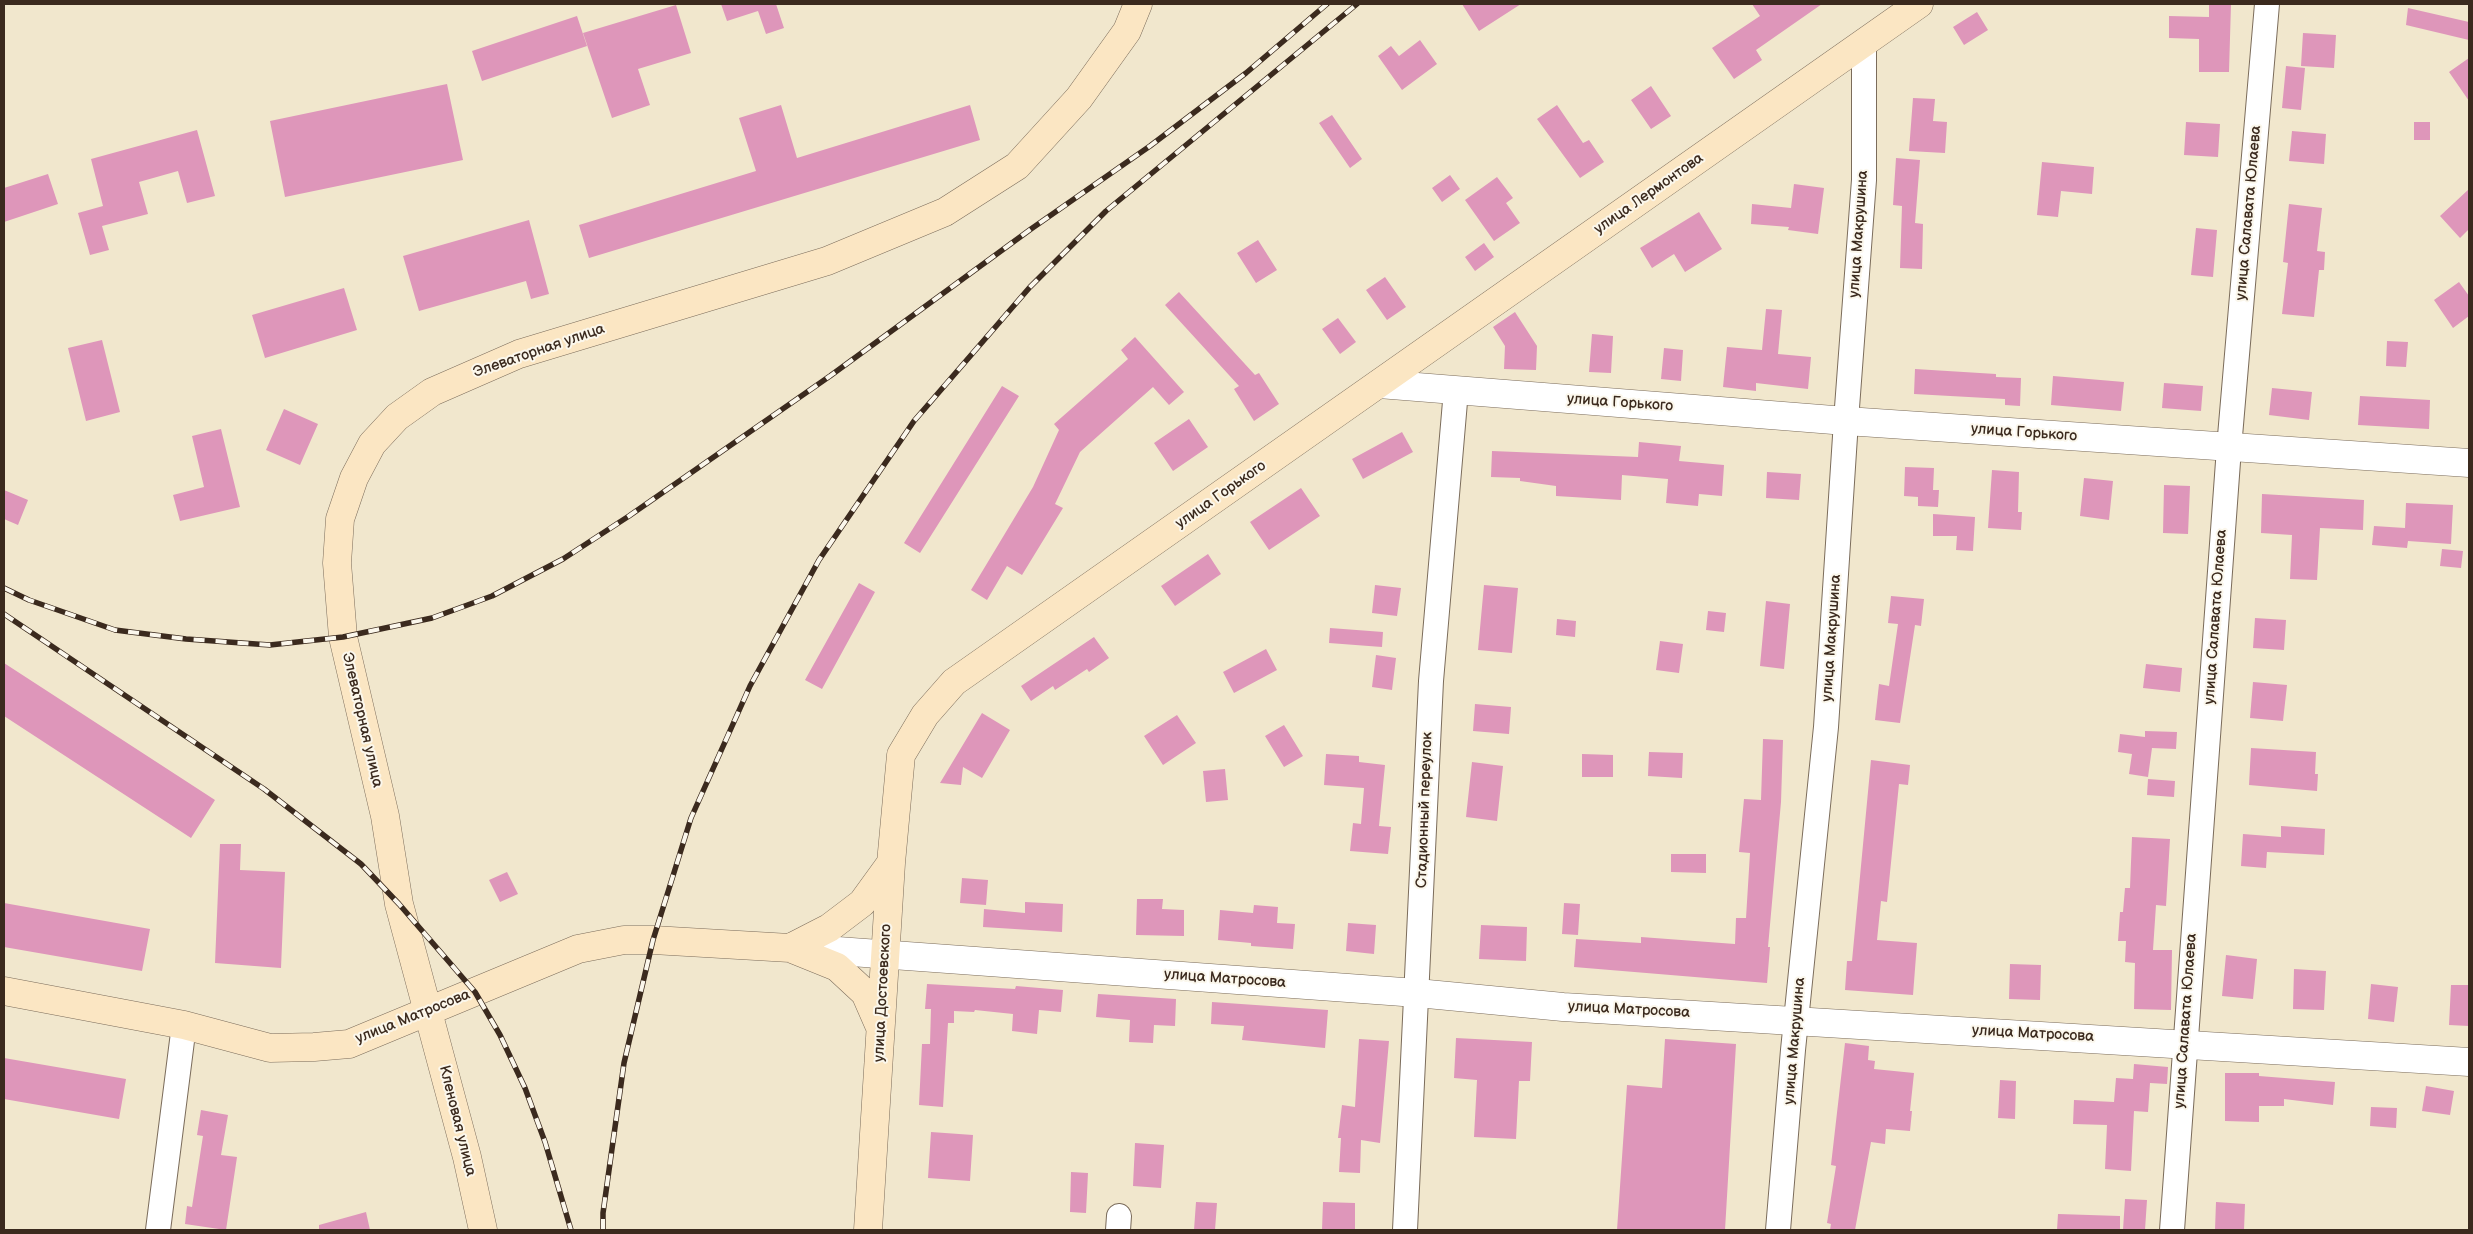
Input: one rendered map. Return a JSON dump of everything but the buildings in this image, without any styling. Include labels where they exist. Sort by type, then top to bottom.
[{"type":"main road","name":"Элеваторная улица","points":[[428,1012],[399,904],[384,816],[343,637],[337,563],[340,519],[354,478],[372,444],[397,417],[432,392],[512,358],[692,300],[827,261],[945,212],[1017,166],[1079,98],[1127,31],[1138,4]]},
{"type":"main road","name":"улица Лермонтова","points":[[1379,384],[1919,4]]},
{"type":"main road","name":"улица Горького","points":[[901,756],[926,715],[954,682],[1379,384]]},
{"type":"main road","name":"улица Достоевского","points":[[868,1230],[891,863],[901,756]]},
{"type":"main road","points":[[790,948],[829,928],[862,903],[891,863]]},
{"type":"main road","name":"улица Матросова","points":[[4,991],[184,1025],[270,1048],[314,1048],[349,1044],[578,950],[624,940],[653,940],[790,948],[837,967],[865,993],[880,1028]]},
{"type":"main road","name":"Кленовая улица","points":[[428,1012],[467,1157],[483,1230]]},
{"type":"street","name":"улица Салавата Юлаева","points":[[2172,1230],[2184,1043],[2229,448],[2267,4]]},
{"type":"street","name":"улица Макрушина","points":[[1778,1230],[1826,727],[1864,180],[1864,44]]},
{"type":"street","name":"улица Горького","points":[[1379,384],[1846,421],[2469,464]]},
{"type":"street","name":"Стадионный переулок","points":[[1405,1230],[1418,993],[1431,681],[1456,390]]},
{"type":"street","name":"улица Матросова","points":[[790,948],[1418,993],[1563,1007],[2184,1043],[2469,1062]]},
{"type":"street","points":[[158,1230],[184,1025]]},
{"type":"railway","points":[[4,588],[29,600],[115,630],[186,639],[270,645],[343,637],[432,618],[492,596],[563,559],[629,516],[830,376],[1031,229],[1150,146],[1246,73],[1327,4]]},
{"type":"railway","points":[[603,1230],[603,1213],[624,1063],[653,940],[691,818],[750,686],[819,560],[914,421],[1030,287],[1106,211],[1357,4]]},
{"type":"railway","points":[[4,614],[264,789],[361,864],[399,904],[475,992],[500,1035],[525,1088],[545,1142],[571,1230]]}]
